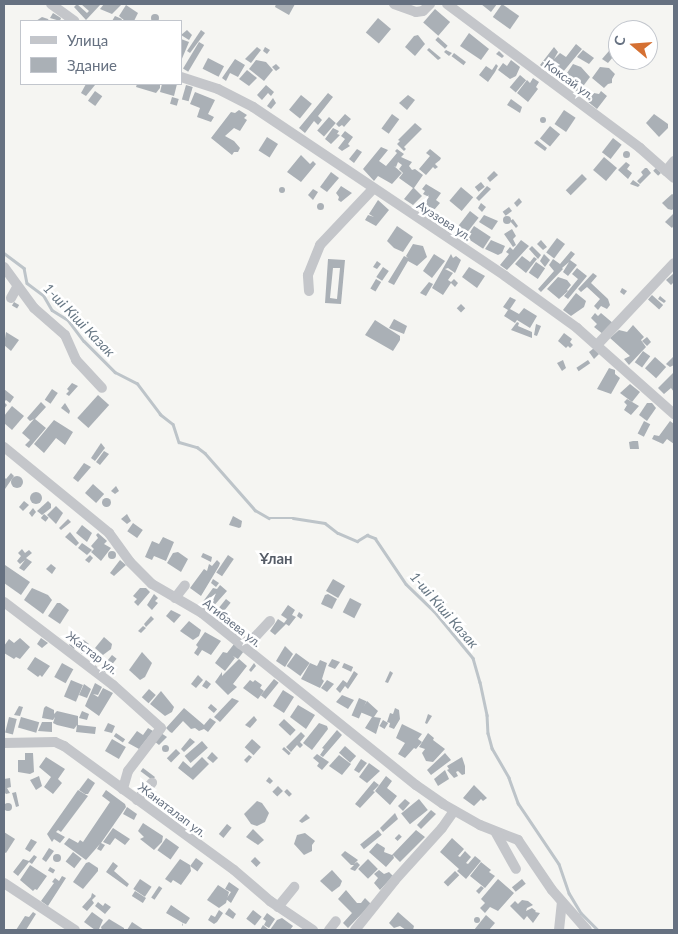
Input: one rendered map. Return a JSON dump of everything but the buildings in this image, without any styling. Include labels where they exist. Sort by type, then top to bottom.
[{"type":"street","points":[[51,4],[73,20]]},
{"type":"street","points":[[394,4],[416,12],[422,11],[430,4]]},
{"type":"street","name":"Коксай ул.","points":[[447,4],[553,85],[602,119],[674,178]]},
{"type":"street","name":"Ауэзова ул.","points":[[182,77],[218,89],[252,107],[544,303],[597,345],[674,414]]},
{"type":"street","points":[[666,171],[674,161]]},
{"type":"street","points":[[309,291],[308,275],[320,246],[373,189]]},
{"type":"street","points":[[597,345],[674,263]]},
{"type":"street","points":[[4,267],[32,312],[65,335],[76,360],[102,388]]},
{"type":"street","points":[[11,298],[17,286]]},
{"type":"street","name":"Агибаева ул.","points":[[4,447],[109,533],[142,577],[202,613],[416,785],[454,811],[495,832],[518,840],[579,926],[587,930]]},
{"type":"street","points":[[175,598],[185,585]]},
{"type":"street","name":"Жастар ул.","points":[[4,602],[113,685],[161,728],[130,767],[125,779],[124,790]]},
{"type":"street","points":[[240,644],[255,637],[270,621]]},
{"type":"street","name":"Жанаталап ул.","points":[[4,743],[55,742],[241,876],[278,907],[313,930]]},
{"type":"street","points":[[137,800],[152,783]]},
{"type":"street","points":[[355,930],[395,880],[442,828],[454,811]]},
{"type":"street","points":[[495,832],[516,869]]},
{"type":"street","points":[[4,883],[75,930]]},
{"type":"street","points":[[278,907],[294,887]]},
{"type":"street","points":[[559,930],[562,902]]},
{"type":"street","points":[[329,930],[336,921]]},
{"type":"waterway","name":"1-ші Кіші Казак","points":[[4,253],[24,268],[27,283],[44,296],[52,310],[68,320],[84,341],[115,372],[137,383],[160,414],[173,424],[179,442],[197,447],[205,453],[255,510],[269,518],[293,518],[325,523],[338,533],[357,541],[367,535],[375,538],[406,584],[434,611],[473,658],[487,715],[488,733],[492,748],[509,778],[518,803],[559,864],[569,893],[581,913],[598,930]]},
{"type":"district","name":"Ұлан","points":[[276,559]]}]
